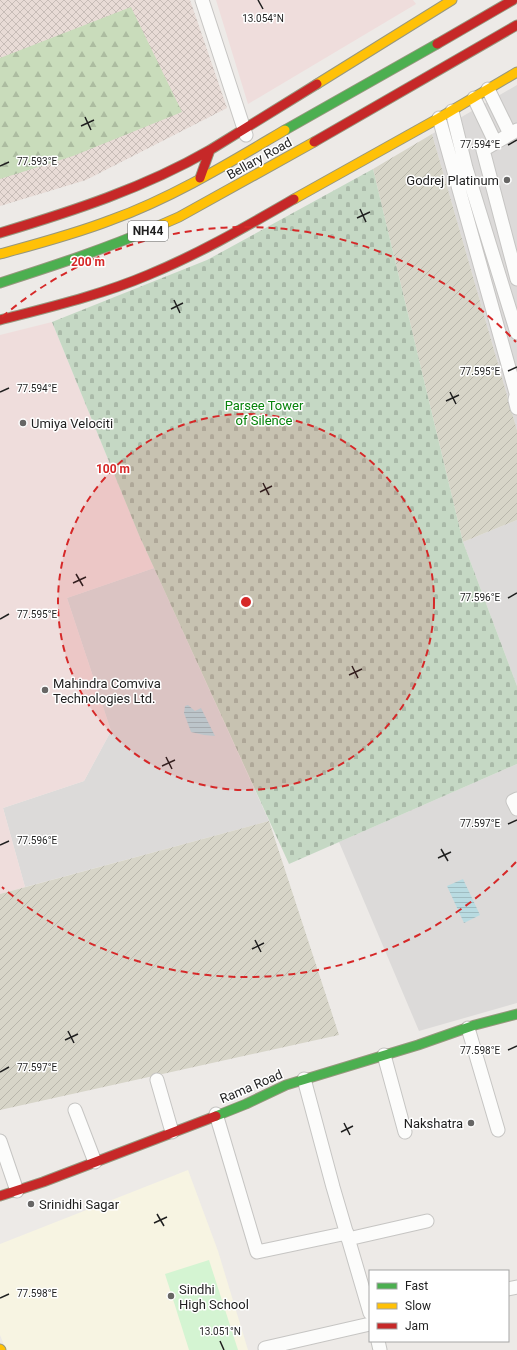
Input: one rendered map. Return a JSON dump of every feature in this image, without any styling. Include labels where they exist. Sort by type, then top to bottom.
[{"type":"main road","points":[[0,233],[91,205],[139,186],[192,160],[452,0]]},
{"type":"main road","name":"Bellary Road","points":[[0,254],[49,241],[112,220],[171,194],[514,0]]},
{"type":"main road","name":"Bellary Road","points":[[0,282],[60,264],[124,241],[179,217],[286,158],[517,25]]},
{"type":"main road","points":[[0,320],[81,298],[155,272],[241,229],[452,111],[517,72]]},
{"type":"main road","points":[[200,178],[210,150]]},
{"type":"main road","name":"Rama Road","points":[[0,1196],[95,1162],[216,1114],[246,1104],[286,1085],[517,1014]]},
{"type":"street","points":[[202,0],[243,129],[252,149]]},
{"type":"street","points":[[488,90],[514,132],[483,150],[517,279]]},
{"type":"street","points":[[474,98],[495,142]]},
{"type":"street","points":[[452,111],[466,168],[517,332]]},
{"type":"street","points":[[439,118],[517,392],[515,400],[517,408]]},
{"type":"street","points":[[517,799],[513,800],[517,809]]},
{"type":"street","points":[[468,1028],[498,1130]]},
{"type":"street","points":[[384,1055],[404,1132]]},
{"type":"street","points":[[304,1079],[369,1310]]},
{"type":"street","points":[[158,1080],[172,1132]]},
{"type":"street","points":[[75,1110],[95,1162]]},
{"type":"street","points":[[216,1114],[257,1252],[427,1220]]},
{"type":"street","points":[[0,1142],[17,1191]]},
{"type":"street","points":[[265,1348],[369,1324]]},
{"type":"shaded area","points":[[0,0],[190,0],[227,108],[86,180],[0,206]]},
{"type":"shaded area","points":[[216,0],[413,0],[416,4],[248,104]]},
{"type":"shaded area","points":[[517,85],[517,430],[432,134]]},
{"type":"shaded area","points":[[432,134],[517,430],[517,520],[463,542],[373,169]]},
{"type":"shaded area","points":[[52,322],[139,535],[154,568],[67,598],[111,731],[84,781],[3,808],[25,887],[0,894],[0,335]]},
{"type":"shaded area","points":[[517,520],[517,686],[463,542]]},
{"type":"shaded area","points":[[154,568],[269,821],[25,887],[3,808],[84,781],[111,731],[67,598]]},
{"type":"shaded area","points":[[517,764],[517,1003],[419,1031],[339,842]]},
{"type":"shaded area","points":[[269,821],[339,1035],[0,1110],[0,894]]},
{"type":"shaded area","points":[[188,1170],[218,1251],[248,1350],[6,1350],[0,1335],[0,1244]]},
{"type":"green space","points":[[131,7],[182,112],[73,156],[0,179],[0,58]]},
{"type":"green space","name":"Parsee Tower of Silence","points":[[373,169],[463,542],[517,686],[517,764],[289,864],[139,535],[52,322],[207,260]]},
{"type":"green space","points":[[209,1260],[238,1350],[189,1350],[165,1274]]},
{"type":"water","points":[[188,705],[195,711],[201,708],[215,736],[191,732],[184,713],[185,706]]},
{"type":"water","points":[[463,879],[480,915],[464,923],[447,886]]},
{"type":"traffic: fast","points":[[285,130],[437,44]]},
{"type":"traffic: fast","points":[[0,283],[59,264],[156,227]]},
{"type":"traffic: fast","points":[[216,1116],[286,1085],[418,1045],[475,1025],[517,1014]]},
{"type":"traffic: slow","points":[[317,84],[452,0]]},
{"type":"traffic: slow","points":[[294,199],[439,118],[517,72]]},
{"type":"traffic: slow","points":[[0,254],[42,243],[134,211],[178,191],[285,130]]},
{"type":"traffic: slow","points":[[156,227],[179,217],[314,142]]},
{"type":"traffic: jam","points":[[437,44],[513,0]]},
{"type":"traffic: jam","points":[[314,142],[517,25]]},
{"type":"traffic: jam","points":[[200,178],[210,150],[317,84]]},
{"type":"traffic: jam","points":[[0,233],[108,198],[160,176],[210,150]]},
{"type":"traffic: jam","points":[[0,320],[94,295],[148,275],[204,249],[294,199]]},
{"type":"traffic: jam","points":[[0,1196],[43,1182],[216,1116]]},
{"type":"place","name":"Godrej Platinum","points":[[507,180]]},
{"type":"place","name":"Umiya Velociti","points":[[23,423]]},
{"type":"place","name":"Mahindra Comviva Technologies Ltd.","points":[[45,690]]},
{"type":"place","name":"Nakshatra","points":[[471,1123]]},
{"type":"place","name":"Srinidhi Sagar","points":[[31,1204]]},
{"type":"place","name":"Sindhi High School","points":[[171,1296]]}]
